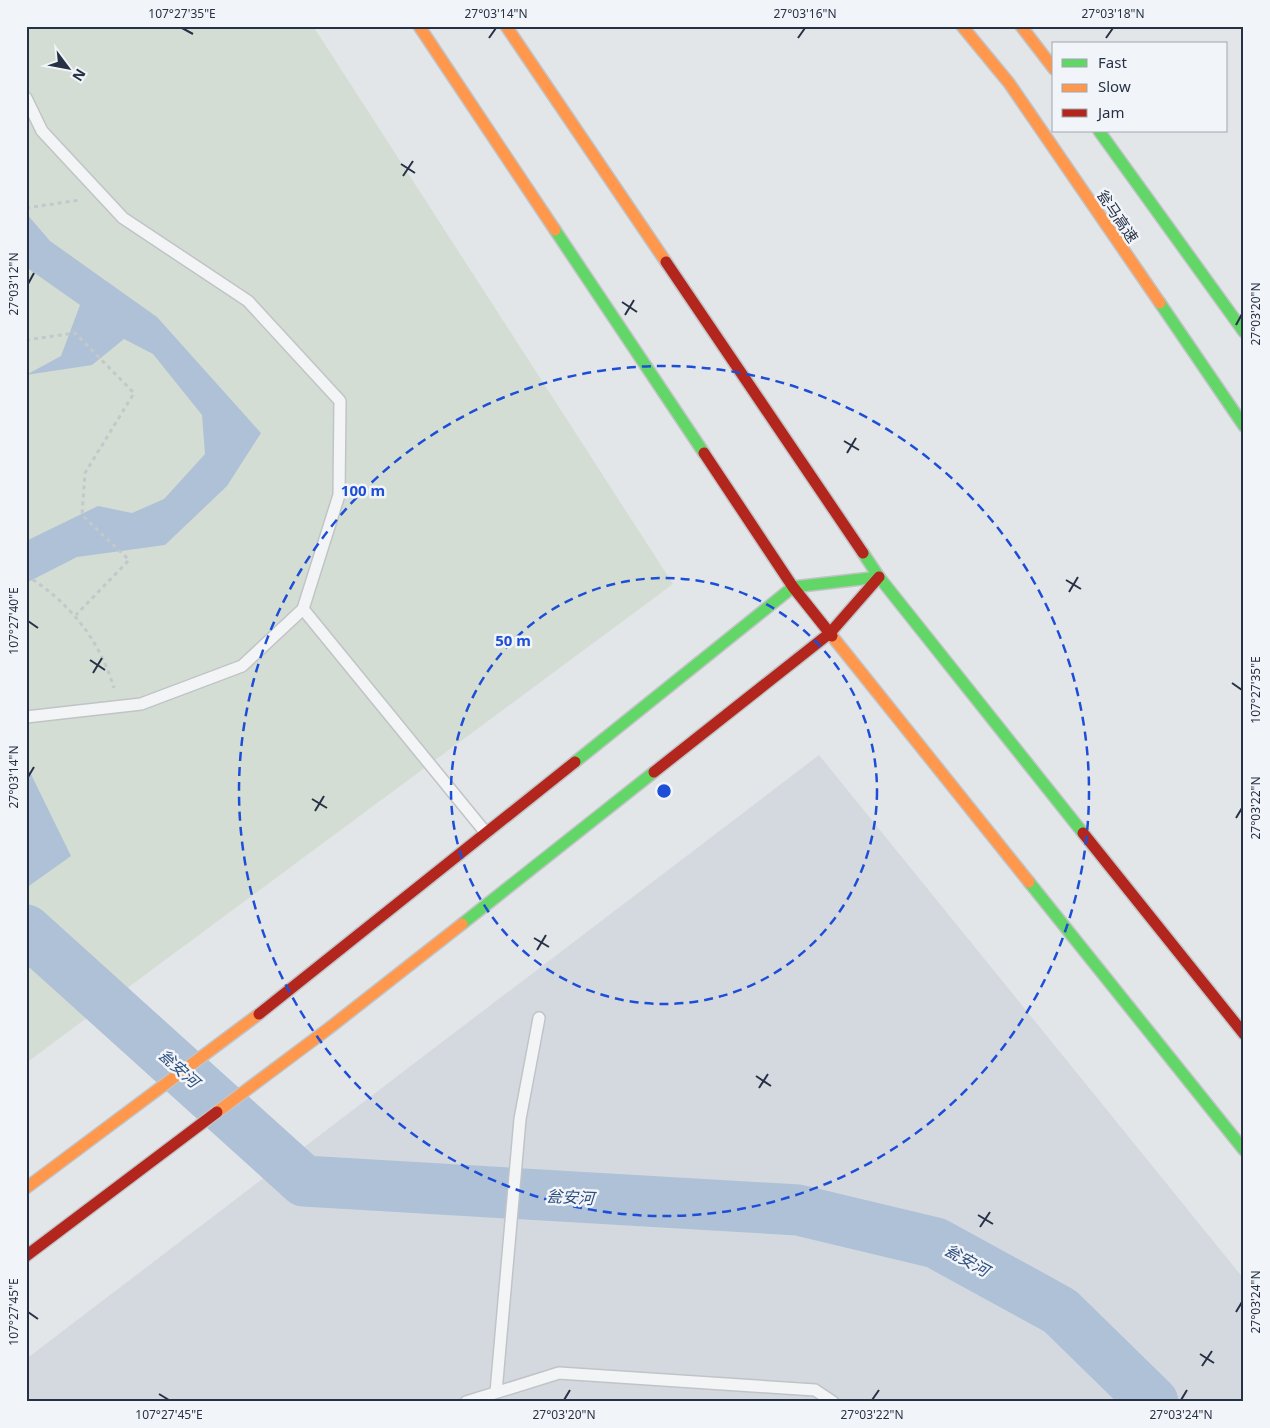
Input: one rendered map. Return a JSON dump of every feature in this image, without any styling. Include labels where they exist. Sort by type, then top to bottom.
[{"type":"main road","points":[[419,26],[793,587],[1244,1150]]},
{"type":"main road","points":[[506,26],[879,577],[1244,1034]]},
{"type":"main road","name":"瓮马高速","points":[[962,26],[1009,83],[1244,426]]},
{"type":"main road","points":[[1021,26],[1052,65]]},
{"type":"main road","points":[[1100,132],[1244,332]]},
{"type":"main road","points":[[26,1188],[66,1160],[279,999],[793,587],[879,577]]},
{"type":"main road","points":[[26,1256],[328,1029],[830,633],[879,577]]},
{"type":"lane","points":[[26,98],[42,132],[123,218],[248,301],[340,401],[339,496],[303,609],[242,666],[141,704],[26,717]]},
{"type":"lane","points":[[303,609],[486,833]]},
{"type":"lane","points":[[496,1392],[508,1273],[520,1118],[539,1018]]},
{"type":"lane","points":[[466,1402],[560,1373],[815,1390],[833,1402]]},
{"type":"path","points":[[26,208],[103,196]]},
{"type":"path","points":[[26,340],[75,333],[134,392],[86,473],[82,515],[129,560],[76,615]]},
{"type":"path","points":[[26,575],[44,586],[76,615],[106,662],[119,706]]},
{"type":"shaded area","points":[[26,26],[313,26],[673,584],[26,1063]]},
{"type":"shaded area","points":[[819,755],[1244,1279],[1244,1402],[26,1402],[26,1359]]},
{"type":"water","points":[[26,213],[50,241],[157,317],[261,433],[227,486],[165,545],[77,557],[26,583],[26,541],[98,506],[132,513],[164,499],[205,454],[202,415],[153,354],[124,339],[92,365],[26,375],[61,356],[80,305],[26,267]]},
{"type":"water","points":[[26,764],[71,856],[26,888]]},
{"type":"waterway","name":"瓮安河","points":[[26,930],[304,1181],[798,1210],[936,1243],[1060,1311],[1153,1402]]},
{"type":"traffic: fast","points":[[1100,132],[1244,332]]},
{"type":"traffic: fast","points":[[555,230],[704,453]]},
{"type":"traffic: fast","points":[[1160,303],[1244,426]]},
{"type":"traffic: fast","points":[[863,553],[879,577],[1083,833]]},
{"type":"traffic: fast","points":[[575,762],[793,587],[879,577]]},
{"type":"traffic: fast","points":[[462,924],[654,772]]},
{"type":"traffic: fast","points":[[1029,882],[1244,1150]]},
{"type":"traffic: slow","points":[[419,26],[555,230]]},
{"type":"traffic: slow","points":[[506,26],[666,262]]},
{"type":"traffic: slow","points":[[962,26],[1009,83],[1160,303]]},
{"type":"traffic: slow","points":[[1021,26],[1052,66]]},
{"type":"traffic: slow","points":[[832,636],[1029,882]]},
{"type":"traffic: slow","points":[[217,1112],[328,1029],[462,924]]},
{"type":"traffic: slow","points":[[26,1188],[259,1014]]},
{"type":"traffic: jam","points":[[666,262],[863,553]]},
{"type":"traffic: jam","points":[[704,453],[793,587],[832,636]]},
{"type":"traffic: jam","points":[[654,772],[830,633],[879,577]]},
{"type":"traffic: jam","points":[[259,1014],[575,762]]},
{"type":"traffic: jam","points":[[1083,833],[1244,1034]]},
{"type":"traffic: jam","points":[[26,1256],[217,1112]]}]
